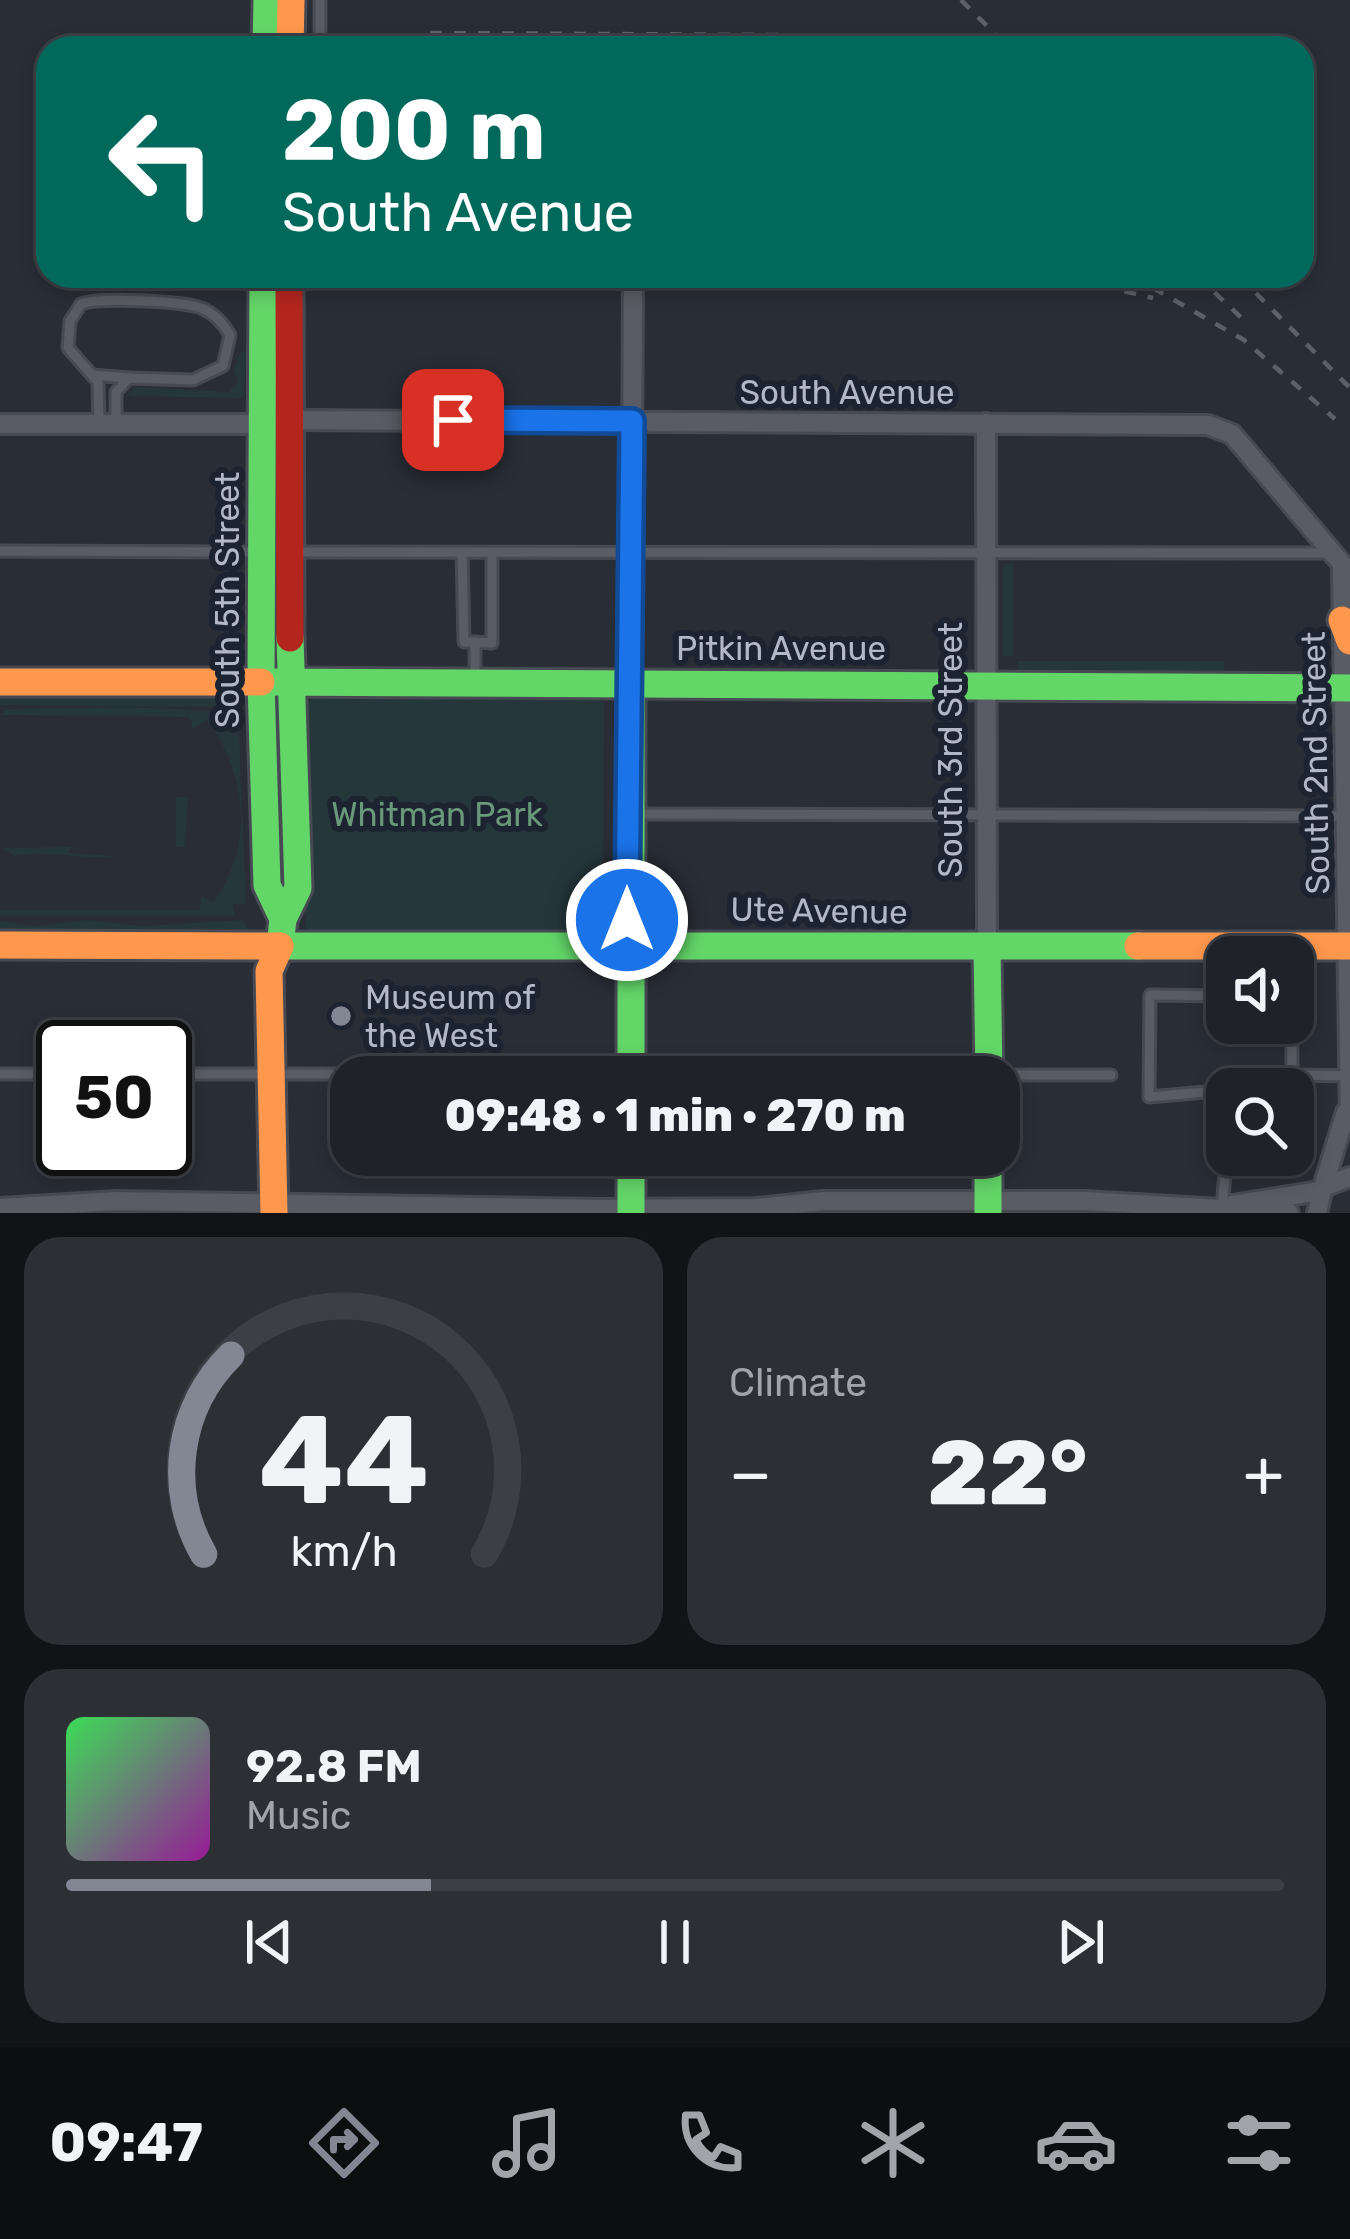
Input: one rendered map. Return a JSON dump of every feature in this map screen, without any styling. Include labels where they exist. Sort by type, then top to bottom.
[{"type":"main road","points":[[266,36],[267,0]]},
{"type":"main road","points":[[290,36],[291,0]]},
{"type":"main road","name":"South 5th Street","points":[[264,288],[276,422],[298,888],[269,970],[274,1209]]},
{"type":"main road","name":"South 5th Street","points":[[276,422],[289,288]]},
{"type":"main road","name":"South 5th Street","points":[[280,547],[261,682],[267,885],[281,933]]},
{"type":"main road","name":"Pitkin Avenue","points":[[0,682],[1348,688]]},
{"type":"main road","points":[[631,683],[627,814],[632,1056]]},
{"type":"main road","name":"Ute Avenue","points":[[0,945],[281,933],[631,945],[1349,946]]},
{"type":"main road","name":"South 3rd Street","points":[[987,947],[989,1056]]},
{"type":"main road","points":[[632,1176],[632,1211]]},
{"type":"main road","points":[[988,1176],[988,1207]]},
{"type":"street","points":[[631,683],[632,288]]},
{"type":"street","name":"South Avenue","points":[[0,424],[632,421],[1217,426],[1241,442],[1340,558]]},
{"type":"street","name":"South 3rd Street","points":[[986,423],[987,947]]},
{"type":"street","name":"South 2nd Street","points":[[1317,1213],[1348,1115],[1348,688],[1340,558]]},
{"type":"street","points":[[1222,1208],[1322,1189],[1350,1177]]},
{"type":"street","points":[[0,1208],[116,1201],[274,1209],[988,1207],[1222,1208],[1289,1213]]},
{"type":"lane","points":[[320,0],[320,36]]},
{"type":"lane","points":[[92,375],[207,378],[223,366],[230,335],[218,318],[200,308],[88,301],[74,312],[68,348],[92,375],[108,424]]},
{"type":"lane","points":[[108,424],[116,392],[129,377]]},
{"type":"lane","points":[[0,551],[280,547],[492,554],[1340,558]]},
{"type":"lane","points":[[462,553],[464,642],[492,643],[492,554]]},
{"type":"lane","points":[[475,683],[476,642]]},
{"type":"lane","points":[[627,814],[1348,815]]},
{"type":"lane","points":[[1206,996],[1150,995],[1149,1097],[1206,1092]]},
{"type":"lane","points":[[0,1074],[36,1074]]},
{"type":"lane","points":[[192,1075],[330,1075]]},
{"type":"lane","points":[[1020,1076],[1112,1075]]},
{"type":"lane","points":[[1314,1075],[1348,1076]]},
{"type":"lane","points":[[1222,1208],[1225,1176]]},
{"type":"green space","points":[[241,351],[247,353],[243,398],[126,396],[136,387],[229,392],[238,383],[234,369]]},
{"type":"green space","points":[[1013,562],[1013,657],[1003,656],[1003,566]]},
{"type":"green space","points":[[1017,661],[1225,661],[1224,672],[1018,671]]},
{"type":"green space","points":[[0,696],[237,697],[237,707],[0,705]]},
{"type":"green space","name":"Whitman Park","points":[[313,697],[594,698],[604,703],[603,931],[314,933],[306,928],[306,702]]},
{"type":"green space","points":[[6,709],[238,712],[246,904],[232,904],[235,916],[0,916],[0,910],[200,910],[201,897],[213,902],[235,858],[241,810],[231,763],[207,720],[193,729],[190,717],[0,715]]},
{"type":"green space","points":[[176,797],[188,797],[185,847],[176,847]]},
{"type":"green space","points":[[72,847],[68,853],[116,856],[15,856],[4,848]]},
{"type":"green space","points":[[87,920],[142,926],[243,920],[248,930],[0,930],[0,921],[36,926]]},
{"type":"railway","points":[[961,0],[997,36]]},
{"type":"railway","points":[[430,33],[787,36]]},
{"type":"railway","points":[[1110,288],[1153,298]]},
{"type":"railway","points":[[1153,288],[1244,340],[1335,419]]},
{"type":"railway","points":[[1210,288],[1249,325]]},
{"type":"railway","points":[[1251,288],[1350,388]]},
{"type":"traffic: fast","points":[[266,36],[267,0]]},
{"type":"traffic: fast","points":[[263,288],[261,682],[267,885],[283,919]]},
{"type":"traffic: fast","points":[[290,638],[298,888],[283,919],[280,946],[1138,946]]},
{"type":"traffic: fast","points":[[261,682],[1350,688]]},
{"type":"traffic: fast","points":[[631,683],[631,1056]]},
{"type":"traffic: fast","points":[[987,947],[989,1056]]},
{"type":"traffic: fast","points":[[631,1176],[631,1213]]},
{"type":"traffic: fast","points":[[988,1176],[988,1213]]},
{"type":"traffic: slow","points":[[290,36],[291,0]]},
{"type":"traffic: slow","points":[[1342,620],[1350,641]]},
{"type":"traffic: slow","points":[[0,682],[261,682]]},
{"type":"traffic: slow","points":[[0,945],[280,946]]},
{"type":"traffic: slow","points":[[274,1213],[269,971],[280,946]]},
{"type":"traffic: slow","points":[[1138,946],[1350,946]]},
{"type":"traffic: jam","points":[[289,288],[290,638]]},
{"type":"place","name":"Museum of the West","points":[[341,1016]]},
{"type":"route","points":[[453,420],[632,421],[627,920]]}]
